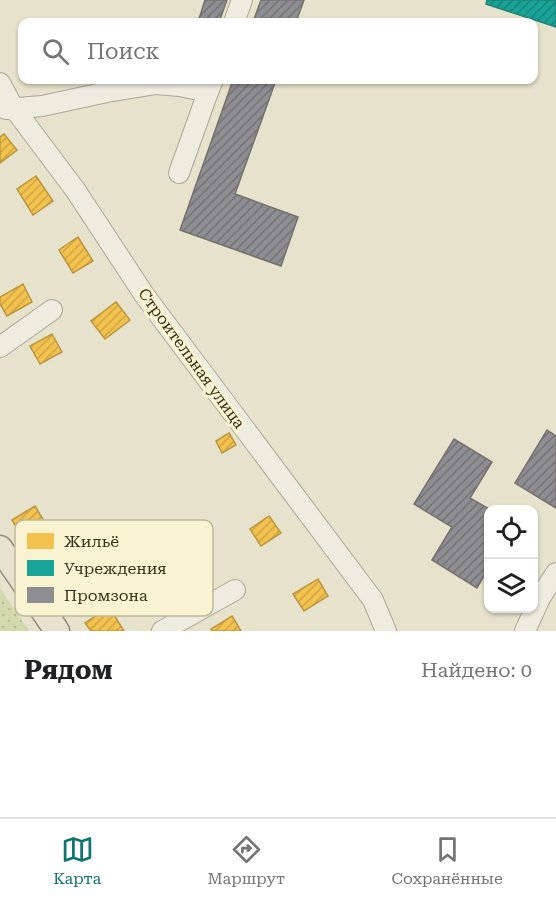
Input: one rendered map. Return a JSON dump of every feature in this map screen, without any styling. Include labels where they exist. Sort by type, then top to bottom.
[{"type":"main road","points":[[0,548],[15,570]]},
{"type":"main road","points":[[47,616],[57,631]]},
{"type":"street","points":[[235,18],[242,0]]},
{"type":"street","name":"Строительная улица","points":[[0,83],[7,109],[76,191],[145,296],[373,600],[386,631]]},
{"type":"street","points":[[7,109],[42,106],[156,84],[211,86],[179,173]]},
{"type":"street","points":[[0,347],[52,310]]},
{"type":"street","points":[[525,631],[540,598],[556,573]]},
{"type":"street","points":[[213,602],[235,590]]},
{"type":"street","points":[[162,631],[189,616]]},
{"type":"green space","points":[[0,588],[15,610],[15,616],[19,616],[29,631],[0,631]]},
{"type":"building: Жильё","points":[[4,134],[17,150],[0,163],[0,137]]},
{"type":"building: Жильё","points":[[36,176],[53,201],[33,215],[17,189]]},
{"type":"building: Жильё","points":[[78,237],[93,261],[73,273],[59,250]]},
{"type":"building: Жильё","points":[[23,284],[32,302],[7,316],[0,304],[0,297]]},
{"type":"building: Жильё","points":[[116,302],[130,320],[105,339],[91,321]]},
{"type":"building: Жильё","points":[[52,334],[62,352],[40,364],[30,346]]},
{"type":"building: Жильё","points":[[229,433],[236,445],[222,453],[216,441]]},
{"type":"building: Жильё","points":[[35,506],[43,520],[15,520],[15,525],[12,520]]},
{"type":"building: Жильё","points":[[269,516],[281,533],[261,546],[250,529]]},
{"type":"building: Жильё","points":[[318,579],[328,596],[304,611],[293,594]]},
{"type":"building: Жильё","points":[[96,616],[115,616],[124,631],[91,631],[85,623]]},
{"type":"building: Жильё","points":[[232,616],[241,631],[212,631],[211,629]]},
{"type":"building: Учреждения","points":[[487,0],[556,0],[556,27],[538,21],[538,18],[529,18],[486,4]]},
{"type":"building: Промзона","points":[[205,0],[227,0],[220,18],[199,18]]},
{"type":"building: Промзона","points":[[261,0],[304,0],[297,18],[254,18]]},
{"type":"building: Промзона","points":[[232,84],[275,84],[235,194],[298,217],[281,266],[180,230]]},
{"type":"building: Промзона","points":[[547,430],[556,436],[556,508],[515,483]]},
{"type":"building: Промзона","points":[[454,439],[492,462],[470,498],[484,506],[484,576],[477,588],[432,560],[452,527],[414,504]]}]
